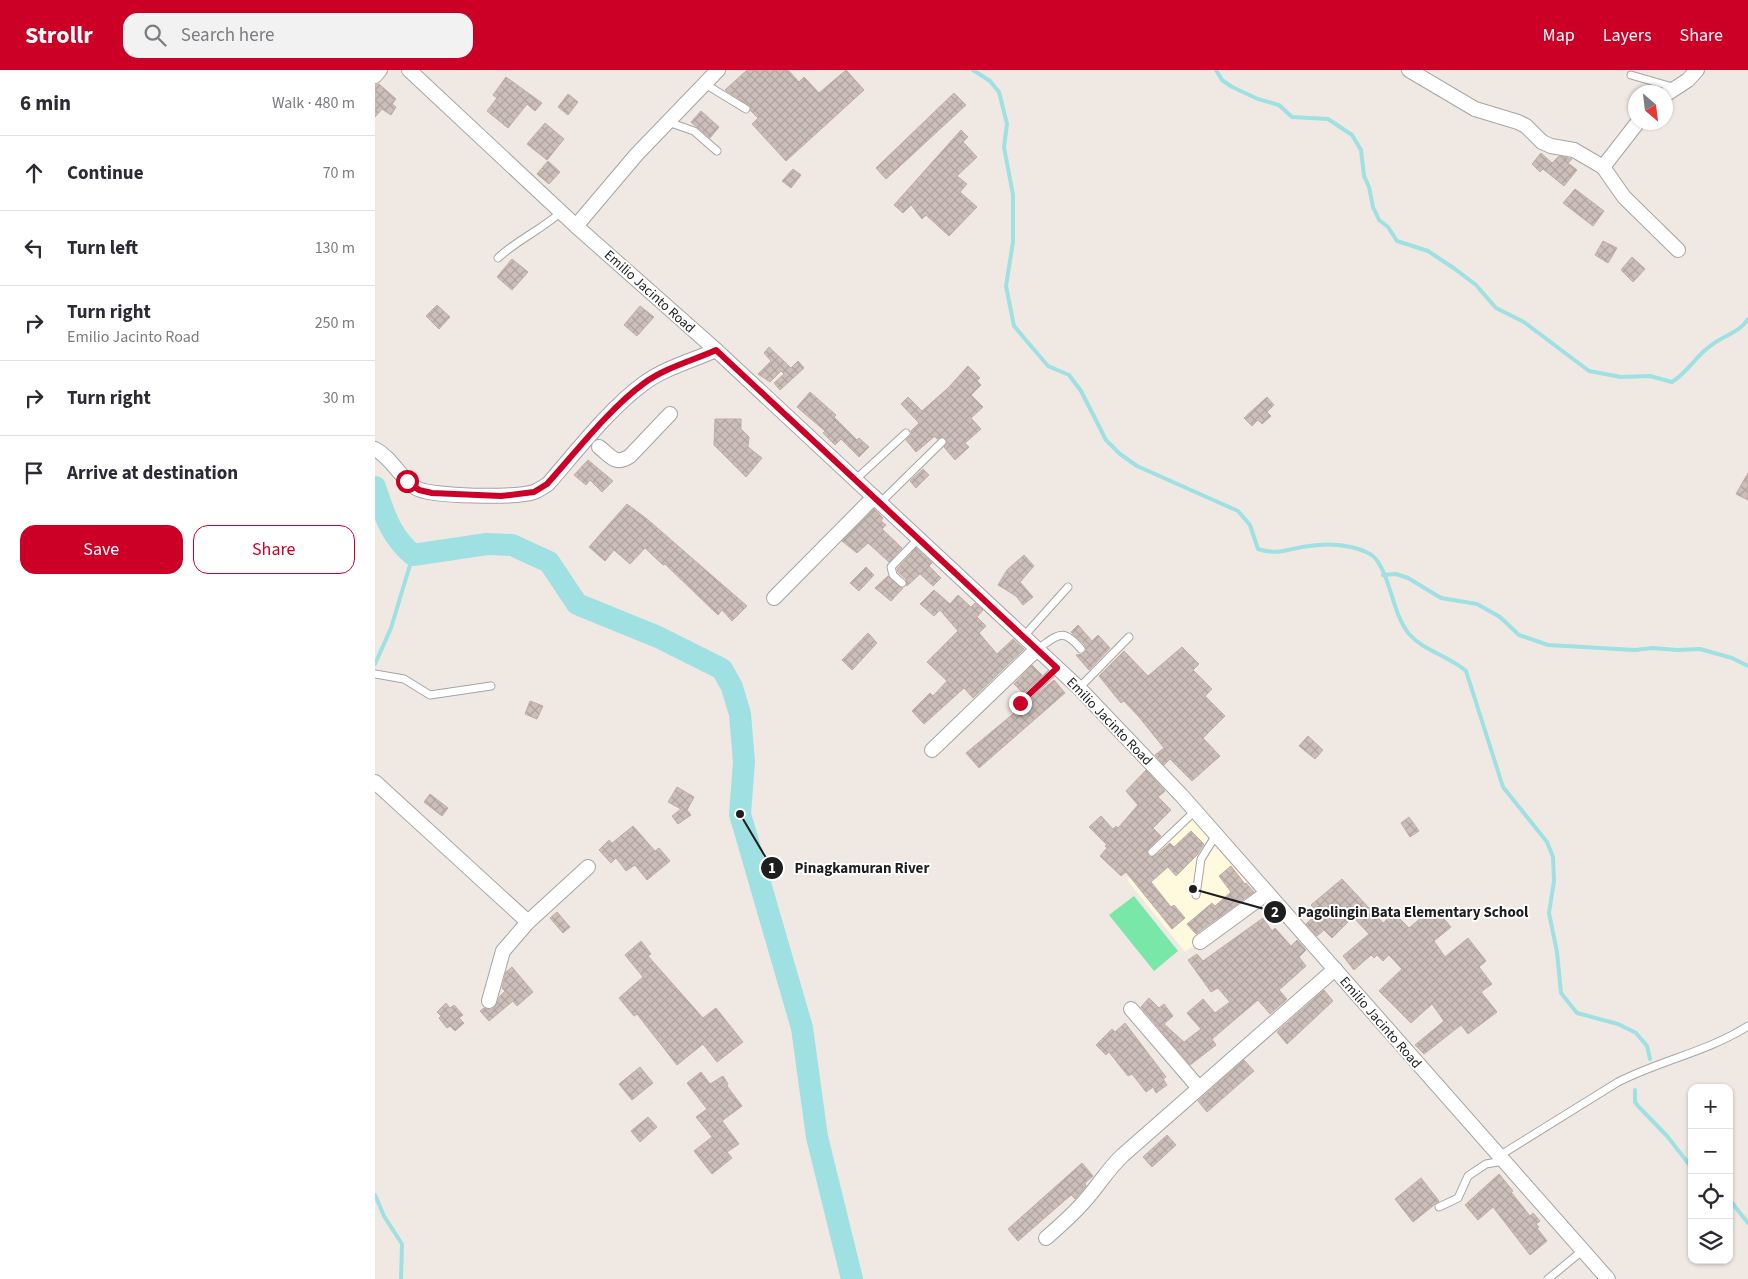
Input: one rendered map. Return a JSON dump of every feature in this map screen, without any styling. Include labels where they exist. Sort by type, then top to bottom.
[{"type":"street","points":[[375,76],[380,70]]},
{"type":"street","name":"Emilio Jacinto Road","points":[[409,70],[576,226],[716,350],[1079,688],[1195,811],[1607,1279]]},
{"type":"street","points":[[576,226],[668,122],[719,70]]},
{"type":"street","points":[[1409,70],[1459,101],[1475,109],[1518,122],[1526,126],[1542,142],[1551,146],[1574,150],[1603,167],[1624,197],[1678,250]]},
{"type":"street","points":[[1673,90],[1697,70]]},
{"type":"street","points":[[1603,167],[1632,130]]},
{"type":"street","points":[[379,452],[407,481],[419,490],[432,493],[520,494],[534,492],[547,484],[594,442],[643,383],[661,372],[716,350]]},
{"type":"street","points":[[594,442],[617,461],[622,461],[630,456],[670,414]]},
{"type":"street","points":[[774,598],[877,500]]},
{"type":"street","points":[[932,750],[1037,649]]},
{"type":"street","points":[[375,782],[528,922]]},
{"type":"street","points":[[489,1001],[503,951],[528,922],[588,866]]},
{"type":"street","points":[[1200,942],[1267,893]]},
{"type":"street","points":[[1047,1238],[1073,1214],[1117,1161],[1335,969]]},
{"type":"street","points":[[1131,1009],[1199,1088]]},
{"type":"lane","points":[[1631,76],[1654,85]]},
{"type":"lane","points":[[705,84],[746,109]]},
{"type":"lane","points":[[668,122],[695,131],[717,151]]},
{"type":"lane","points":[[498,258],[510,247],[547,225],[561,212]]},
{"type":"lane","points":[[856,480],[906,433]]},
{"type":"lane","points":[[877,500],[942,442]]},
{"type":"lane","points":[[902,583],[893,575],[891,568],[919,538]]},
{"type":"lane","points":[[1024,636],[1068,587]]},
{"type":"lane","points":[[1037,649],[1058,636],[1065,635],[1070,636],[1081,649]]},
{"type":"lane","points":[[1079,688],[1129,637]]},
{"type":"lane","points":[[1020,703],[1057,668]]},
{"type":"lane","points":[[375,674],[404,679],[430,695],[491,686]]},
{"type":"lane","points":[[1152,852],[1195,811]]},
{"type":"lane","points":[[1197,895],[1201,859],[1216,835]]},
{"type":"lane","points":[[1439,1207],[1458,1198],[1468,1176],[1486,1164],[1501,1159],[1619,1082],[1633,1075],[1685,1057],[1748,1026]]},
{"type":"lane","points":[[1548,1279],[1582,1251]]},
{"type":"shaded area","points":[[1193,819],[1260,898],[1185,952],[1127,880]]},
{"type":"green space","points":[[1134,896],[1178,951],[1154,971],[1109,915]]},
{"type":"building","points":[[747,70],[788,70],[799,82],[804,77],[819,93],[846,70],[864,90],[786,161],[752,124],[758,118],[751,111],[750,106],[725,90]]},
{"type":"building","points":[[506,77],[542,103],[535,111],[527,104],[508,128],[487,111],[497,98],[493,95]]},
{"type":"building","points":[[379,84],[396,99],[392,104],[396,107],[391,115],[382,109],[375,117],[375,85]]},
{"type":"building","points":[[954,93],[966,105],[886,179],[876,168]]},
{"type":"building","points":[[568,94],[578,102],[568,115],[558,107]]},
{"type":"building","points":[[701,111],[719,127],[710,138],[691,122]]},
{"type":"building","points":[[545,123],[564,139],[547,160],[527,144]]},
{"type":"building","points":[[961,130],[968,137],[963,142],[977,157],[957,176],[967,184],[960,192],[977,207],[949,236],[926,215],[922,219],[911,205],[903,213],[894,205]]},
{"type":"building","points":[[1541,153],[1552,163],[1559,156],[1572,159],[1568,163],[1577,170],[1564,186],[1543,169],[1540,172],[1532,164]]},
{"type":"building","points":[[548,161],[560,172],[549,184],[537,174]]},
{"type":"building","points":[[793,169],[801,175],[791,188],[782,181]]},
{"type":"building","points":[[1575,189],[1604,211],[1593,226],[1563,203]]},
{"type":"building","points":[[1603,241],[1617,248],[1608,263],[1595,255]]},
{"type":"building","points":[[1632,257],[1645,269],[1633,282],[1621,270]]},
{"type":"building","points":[[512,259],[528,272],[512,290],[497,277]]},
{"type":"building","points":[[437,305],[450,317],[439,329],[426,316]]},
{"type":"building","points":[[640,306],[654,317],[637,336],[624,325]]},
{"type":"building","points":[[769,347],[791,368],[798,361],[804,368],[780,390],[774,383],[784,374],[781,371],[770,382],[758,374],[771,361],[764,353]]},
{"type":"building","points":[[968,366],[980,378],[977,381],[981,385],[971,395],[983,407],[971,418],[981,429],[965,443],[969,447],[955,460],[944,447],[947,441],[943,437],[937,439],[935,436],[916,452],[906,440],[919,423],[901,404],[908,397],[922,411],[948,388]]},
{"type":"building","points":[[810,392],[836,415],[834,417],[857,440],[859,438],[869,447],[859,457],[841,439],[835,445],[823,433],[825,431],[797,407]]},
{"type":"building","points":[[1267,397],[1274,405],[1267,412],[1271,416],[1262,424],[1258,420],[1252,426],[1244,418]]},
{"type":"building","points":[[715,419],[741,419],[741,429],[749,437],[748,447],[762,458],[746,477],[714,445]]},
{"type":"building","points":[[588,460],[613,481],[602,492],[590,480],[586,485],[574,475]]},
{"type":"building","points":[[923,469],[929,475],[916,488],[910,481]]},
{"type":"building","points":[[1748,473],[1748,500],[1736,494]]},
{"type":"building","points":[[627,504],[647,519],[747,606],[732,621],[722,610],[718,615],[665,564],[663,565],[645,548],[630,564],[614,550],[605,561],[589,547]]},
{"type":"building","points":[[874,509],[883,518],[881,521],[886,525],[882,529],[902,548],[889,562],[868,543],[857,553],[842,541]]},
{"type":"building","points":[[916,548],[932,563],[929,566],[941,578],[933,586],[920,574],[907,586],[906,579],[898,572],[897,569]]},
{"type":"building","points":[[1024,555],[1034,566],[1020,582],[1033,597],[1023,605],[1016,596],[998,585],[1007,570]]},
{"type":"building","points":[[866,567],[874,575],[859,591],[850,583]]},
{"type":"building","points":[[888,576],[903,588],[891,601],[875,588]]},
{"type":"building","points":[[934,590],[950,604],[958,595],[971,607],[975,603],[983,610],[977,617],[986,626],[979,633],[997,654],[1013,639],[1024,649],[973,698],[964,688],[924,724],[912,711],[930,693],[933,696],[947,681],[927,662],[958,631],[940,610],[934,616],[920,604]]},
{"type":"building","points":[[1078,625],[1092,641],[1098,635],[1110,648],[1089,670],[1076,655],[1083,654],[1086,650],[1085,645],[1071,632]]},
{"type":"building","points":[[868,633],[877,643],[852,670],[842,660]]},
{"type":"building","points":[[1182,647],[1199,664],[1193,670],[1212,689],[1205,696],[1225,716],[1203,738],[1220,756],[1192,781],[1170,759],[1164,765],[1155,755],[1164,748],[1139,717],[1124,701],[1121,703],[1099,676],[1124,651],[1148,676]]},
{"type":"building","points":[[1032,665],[1042,675],[1023,693],[1014,684]]},
{"type":"building","points":[[1054,680],[1065,693],[979,768],[966,753]]},
{"type":"building","points":[[530,701],[543,706],[537,719],[525,714]]},
{"type":"building","points":[[1308,736],[1323,750],[1315,759],[1299,746]]},
{"type":"building","points":[[1146,770],[1165,791],[1158,797],[1171,810],[1153,828],[1161,836],[1148,849],[1148,855],[1155,856],[1170,843],[1174,847],[1191,831],[1204,844],[1197,855],[1176,876],[1168,867],[1151,882],[1171,907],[1174,905],[1185,918],[1172,929],[1126,872],[1121,876],[1100,856],[1107,848],[1105,846],[1107,845],[1089,827],[1101,816],[1113,829],[1116,826],[1118,828],[1138,805],[1126,791]]},
{"type":"building","points":[[677,787],[694,797],[687,810],[691,815],[678,824],[672,816],[681,809],[668,802]]},
{"type":"building","points":[[430,794],[448,808],[442,816],[424,802]]},
{"type":"building","points":[[1409,817],[1419,831],[1410,837],[1401,823]]},
{"type":"building","points":[[633,826],[655,851],[659,848],[670,861],[647,880],[635,865],[626,871],[616,858],[611,863],[599,850],[609,840],[612,843]]},
{"type":"building","points":[[1231,866],[1254,892],[1196,934],[1187,924],[1212,903],[1215,906],[1231,892],[1219,876]]},
{"type":"building","points":[[1342,879],[1383,923],[1394,913],[1409,928],[1434,907],[1451,927],[1434,941],[1445,957],[1468,938],[1486,961],[1479,967],[1492,984],[1481,992],[1497,1012],[1468,1034],[1461,1025],[1424,1054],[1415,1045],[1444,1021],[1432,1004],[1411,1023],[1379,991],[1402,969],[1389,955],[1383,961],[1377,955],[1374,958],[1371,955],[1354,970],[1343,956],[1369,934],[1353,917],[1332,938],[1324,930],[1317,936],[1306,924],[1318,913],[1311,905]]},
{"type":"building","points":[[557,912],[570,927],[563,933],[550,918]]},
{"type":"building","points":[[1263,918],[1272,931],[1275,928],[1291,946],[1297,940],[1306,950],[1299,957],[1306,966],[1279,990],[1287,999],[1270,1014],[1258,1000],[1212,1039],[1216,1045],[1190,1065],[1141,1007],[1149,998],[1159,1008],[1164,1004],[1173,1016],[1164,1024],[1184,1042],[1201,1029],[1187,1013],[1203,999],[1215,1013],[1230,1002],[1218,988],[1211,992],[1188,960],[1197,954],[1203,961]]},
{"type":"building","points":[[641,941],[651,954],[648,956],[703,1018],[716,1008],[743,1042],[717,1062],[703,1044],[677,1065],[637,1014],[634,1016],[619,998],[643,977],[625,955]]},
{"type":"building","points":[[512,967],[533,992],[517,1006],[513,1001],[489,1021],[480,1011],[484,1008],[491,1010],[495,1007],[500,996],[505,991],[502,988],[506,972]]},
{"type":"building","points":[[1324,990],[1333,1001],[1287,1044],[1277,1032]]},
{"type":"building","points":[[446,1003],[450,1008],[454,1005],[463,1015],[459,1018],[464,1023],[455,1031],[450,1026],[447,1028],[437,1012]]},
{"type":"building","points":[[1125,1023],[1166,1077],[1163,1079],[1167,1085],[1156,1093],[1153,1087],[1146,1092],[1132,1074],[1128,1076],[1109,1052],[1106,1055],[1096,1045],[1112,1029],[1115,1032]]},
{"type":"building","points":[[1244,1060],[1254,1071],[1207,1112],[1198,1101]]},
{"type":"building","points":[[640,1067],[653,1083],[632,1100],[619,1084]]},
{"type":"building","points":[[701,1072],[710,1084],[723,1076],[728,1084],[727,1086],[742,1106],[722,1121],[739,1144],[727,1152],[732,1158],[712,1174],[694,1151],[712,1137],[696,1117],[707,1109],[687,1083]]},
{"type":"building","points":[[648,1117],[657,1127],[640,1142],[631,1131]]},
{"type":"building","points":[[1167,1135],[1176,1145],[1152,1167],[1143,1157]]},
{"type":"building","points":[[1082,1163],[1093,1176],[1085,1183],[1086,1186],[1075,1199],[1071,1195],[1018,1241],[1008,1229]]},
{"type":"building","points":[[1499,1174],[1530,1216],[1533,1213],[1540,1221],[1536,1224],[1539,1227],[1537,1228],[1547,1241],[1530,1255],[1493,1207],[1478,1220],[1465,1205]]},
{"type":"building","points":[[1421,1178],[1439,1201],[1413,1222],[1395,1199]]},
{"type":"waterway","points":[[973,70],[990,81],[999,92],[1007,124],[1004,147],[1013,195],[1013,242],[1006,286],[1014,326],[1048,366],[1069,375],[1081,391],[1106,440],[1120,454],[1137,466],[1238,511],[1250,525],[1258,549],[1278,552],[1314,545],[1336,545],[1361,550],[1375,558],[1385,575],[1399,616],[1409,634],[1422,645],[1466,671],[1503,787],[1547,842],[1553,857],[1554,881],[1549,913],[1557,952],[1561,993],[1577,1013],[1618,1024],[1636,1033],[1647,1046],[1650,1059]]},
{"type":"waterway","points":[[1216,70],[1222,80],[1232,87],[1258,99],[1279,105],[1292,117],[1328,119],[1352,135],[1361,150],[1364,176],[1369,187],[1373,207],[1379,220],[1388,227],[1397,241],[1428,251],[1455,269],[1476,285],[1496,308],[1524,322],[1589,371],[1621,377],[1650,376],[1672,382],[1707,348],[1737,330],[1748,319]]},
{"type":"waterway","points":[[375,487],[385,516],[399,540],[413,555],[487,544],[512,545],[549,562],[577,604],[658,637],[722,669],[732,687],[740,714],[744,762],[740,814],[802,1028],[817,1137],[852,1279]]},
{"type":"waterway","points":[[375,664],[391,628],[413,555]]},
{"type":"waterway","points":[[1383,575],[1396,574],[1408,578],[1441,598],[1477,604],[1500,617],[1519,635],[1548,645],[1635,650],[1653,648],[1700,649],[1732,658],[1748,666]]},
{"type":"waterway","points":[[1635,1090],[1635,1102],[1667,1136],[1688,1163]]},
{"type":"waterway","points":[[375,1195],[384,1216],[402,1244],[401,1279]]},
{"type":"waterway","points":[[1733,1204],[1748,1223]]},
{"type":"place","name":"Pinagkamuran River","points":[[740,814]]},
{"type":"place","name":"Pagolingin Bata Elementary School","points":[[1193,889]]},
{"type":"route","points":[[407,481],[419,490],[432,493],[501,496],[534,492],[547,484],[643,383],[661,372],[716,350],[1057,668],[1020,703]]}]
